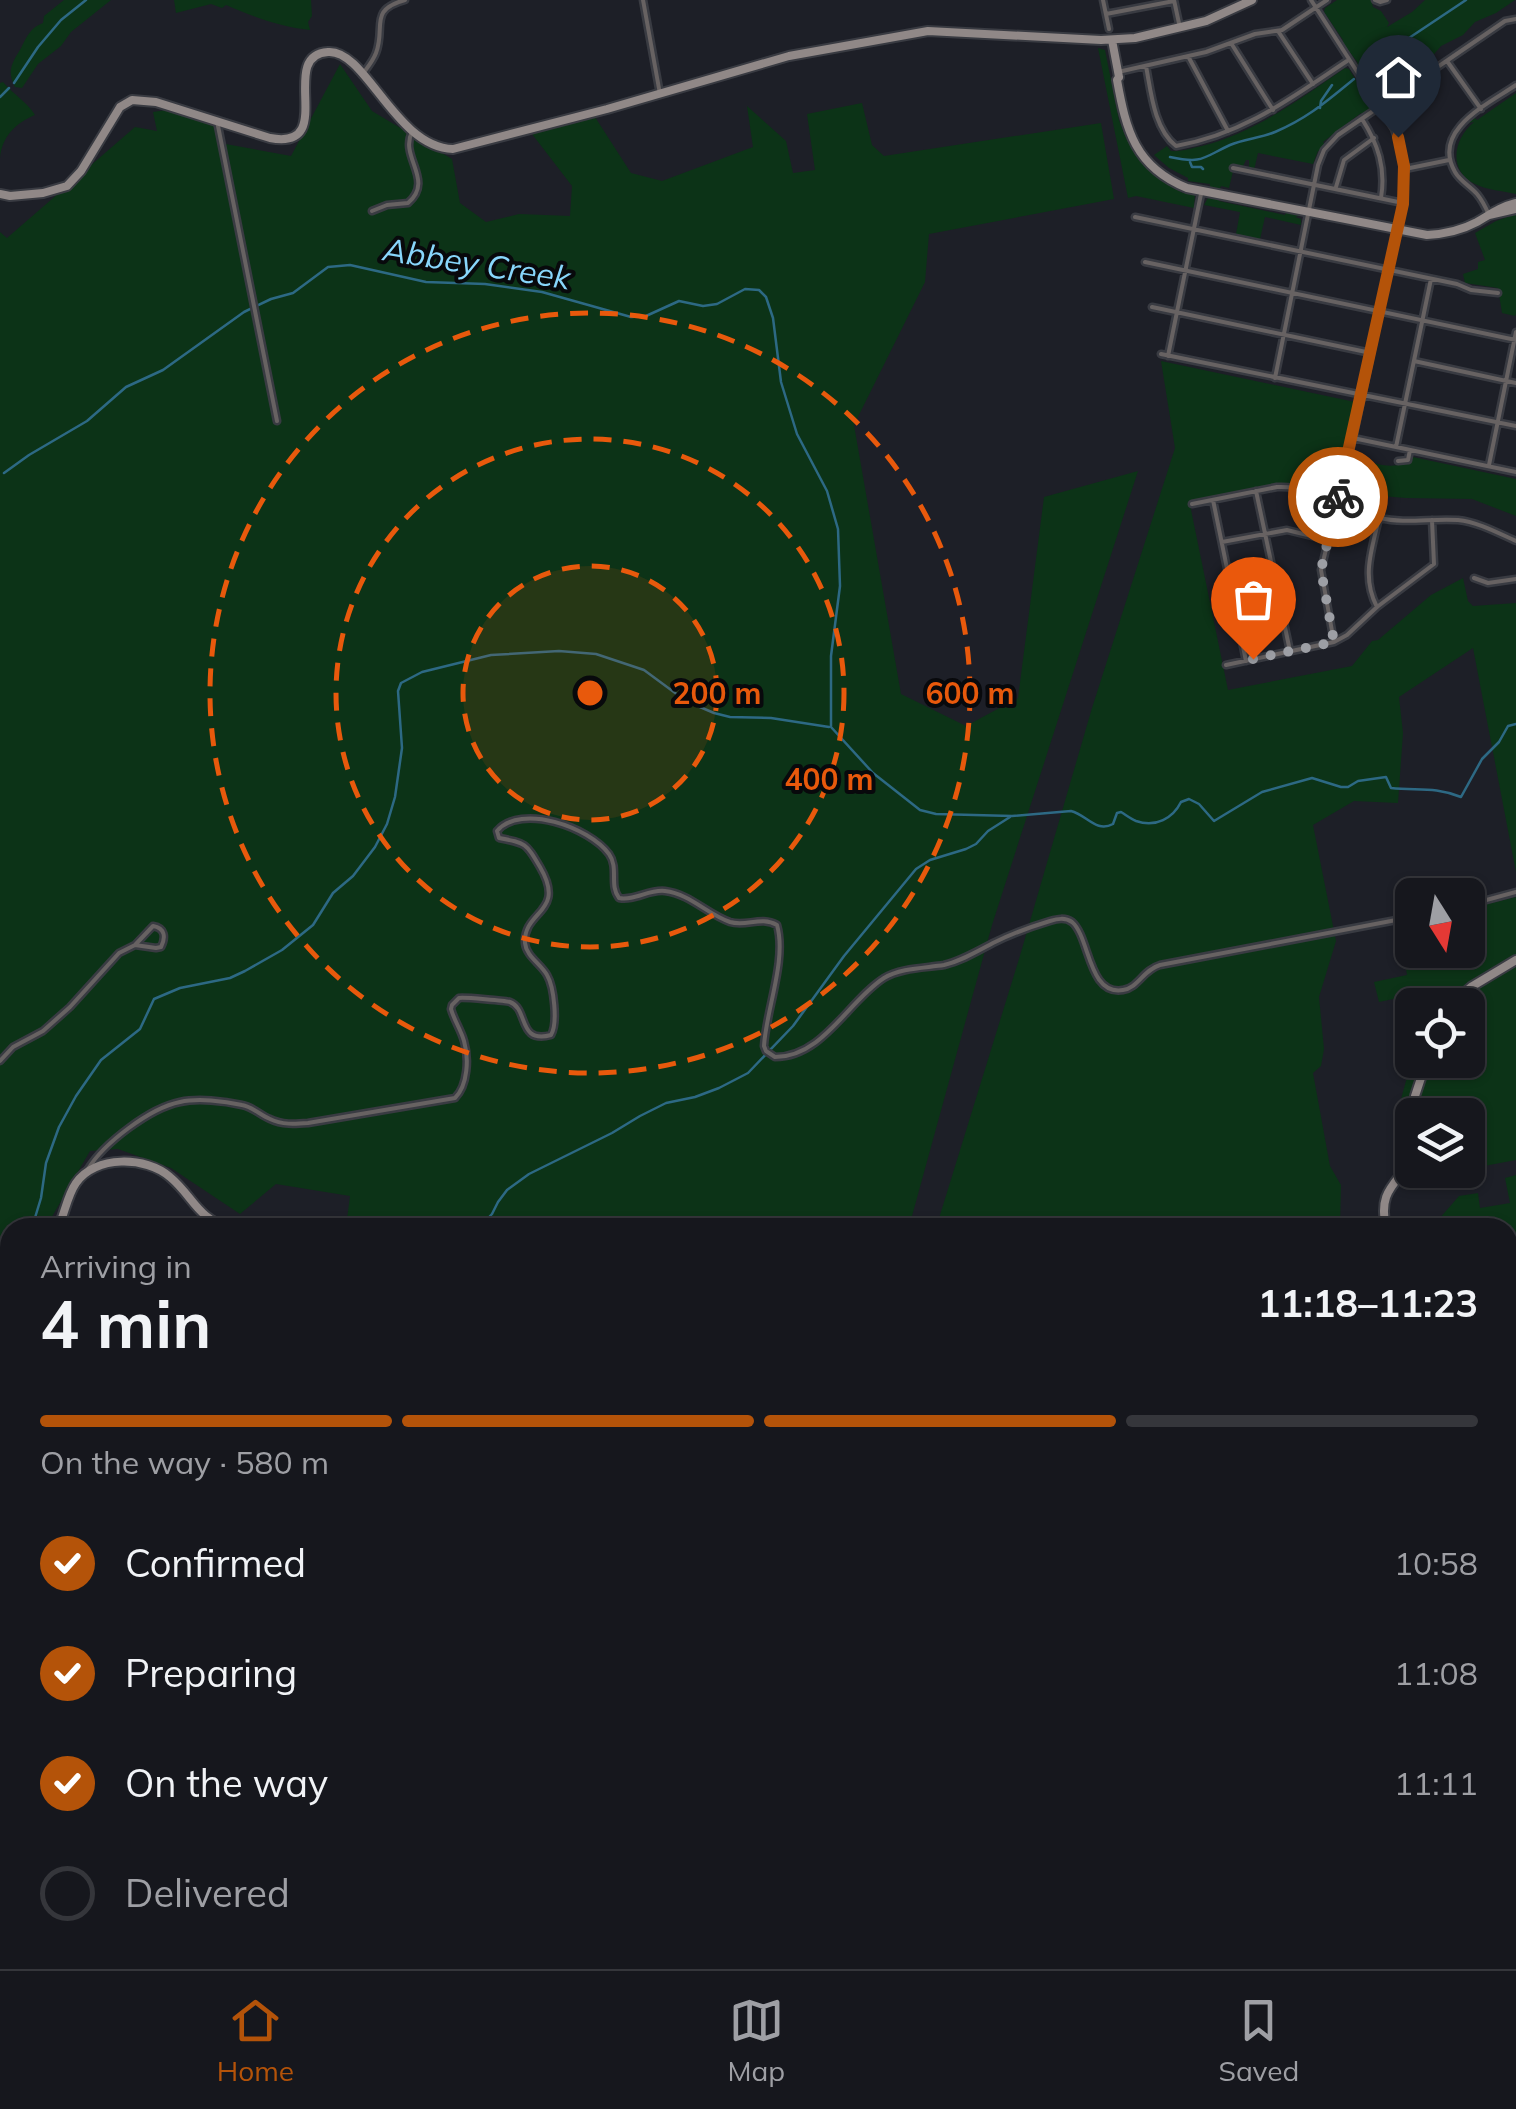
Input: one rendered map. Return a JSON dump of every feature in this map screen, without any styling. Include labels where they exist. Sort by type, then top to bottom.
[{"type":"street","points":[[362,75],[378,49],[382,13],[388,6],[405,0]]},
{"type":"street","points":[[643,0],[660,94]]},
{"type":"street","points":[[1104,0],[1109,29]]},
{"type":"street","points":[[1106,14],[1139,4],[1174,0],[1180,28]]},
{"type":"street","points":[[0,194],[43,193],[67,186],[81,171],[120,107],[132,100],[150,100],[275,139],[290,138],[298,133],[306,117],[305,74],[313,58],[323,52],[336,52],[347,58],[412,132],[433,146],[458,149],[768,60],[923,32],[1112,40],[1144,37],[1213,19],[1252,0]]},
{"type":"street","points":[[1311,0],[1394,129],[1405,169],[1403,204],[1321,570],[1334,642]]},
{"type":"street","points":[[1118,74],[1255,34],[1278,31],[1328,0]]},
{"type":"street","points":[[1375,0],[1386,0]]},
{"type":"street","points":[[1275,378],[1324,150],[1338,134],[1514,18]]},
{"type":"street","points":[[1278,31],[1313,84]]},
{"type":"street","points":[[1112,40],[1126,124],[1141,154],[1159,173],[1187,188],[1417,234],[1461,229],[1502,206],[1516,206]]},
{"type":"street","points":[[1230,43],[1273,110]]},
{"type":"street","points":[[1188,56],[1228,132]]},
{"type":"street","points":[[1146,66],[1156,112],[1172,145],[1228,132],[1273,110],[1349,60]]},
{"type":"street","points":[[1448,61],[1481,110]]},
{"type":"street","points":[[1489,215],[1478,195],[1456,174],[1450,160],[1450,145],[1456,131],[1516,85]]},
{"type":"street","points":[[1362,118],[1374,138],[1382,164],[1381,198]]},
{"type":"street","points":[[216,121],[276,422]]},
{"type":"street","points":[[372,211],[408,203],[415,197],[419,186],[408,141],[412,132]]},
{"type":"street","points":[[1336,189],[1344,160],[1374,138]]},
{"type":"street","points":[[1405,169],[1450,160]]},
{"type":"street","points":[[1233,168],[1403,204]]},
{"type":"street","points":[[1202,190],[1165,355],[1516,426]]},
{"type":"street","points":[[1135,217],[1498,294]]},
{"type":"street","points":[[1144,262],[1515,337],[1489,465]]},
{"type":"street","points":[[1396,447],[1431,279]]},
{"type":"street","points":[[1152,307],[1371,354]]},
{"type":"street","points":[[1414,361],[1516,382]]},
{"type":"street","points":[[1353,438],[1516,472]]},
{"type":"street","points":[[1398,460],[1408,460],[1410,450]]},
{"type":"street","points":[[1192,504],[1289,487],[1379,518],[1468,522],[1516,542]]},
{"type":"street","points":[[1256,491],[1290,651]]},
{"type":"street","points":[[1214,500],[1246,660]]},
{"type":"street","points":[[1377,607],[1367,577],[1379,518]]},
{"type":"street","points":[[1226,665],[1334,642],[1347,635],[1434,564],[1432,520]]},
{"type":"street","points":[[1222,542],[1287,530],[1328,540]]},
{"type":"street","points":[[1474,578],[1488,583],[1516,579]]},
{"type":"street","points":[[62,1218],[73,1188],[96,1156],[126,1129],[182,1101],[244,1105],[268,1119],[308,1124],[456,1098],[464,1088],[465,1078],[464,1043],[451,1009],[459,998],[511,1002],[527,1030],[540,1036],[550,1034],[555,1027],[550,981],[525,944],[531,924],[548,900],[548,882],[526,846],[500,838],[497,832],[506,824],[525,818],[569,827],[605,850],[612,861],[614,890],[619,898],[628,900],[651,892],[668,892],[689,898],[730,922],[766,920],[776,925],[776,975],[764,1046],[766,1052],[775,1056],[788,1056],[816,1042],[888,975],[960,960],[1014,933],[1056,919],[1074,925],[1098,977],[1108,987],[1121,991],[1128,990],[1146,972],[1160,965],[1395,920]]},
{"type":"street","points":[[1485,900],[1516,892]]},
{"type":"street","points":[[0,1060],[13,1046],[43,1032],[119,953],[135,946],[153,926],[164,933],[161,946],[135,946]]},
{"type":"street","points":[[1469,988],[1516,960]]},
{"type":"street","points":[[86,1173],[117,1162],[152,1166],[169,1176],[208,1218]]},
{"type":"street","points":[[1384,1218],[1385,1196],[1395,1183]]},
{"type":"green space","points":[[64,0],[111,0],[38,64],[22,88],[15,87],[12,66],[25,40],[43,23],[44,16]]},
{"type":"green space","points":[[174,0],[311,0],[310,30],[267,21],[226,5],[222,8],[211,4],[176,13]]},
{"type":"green space","points":[[1337,0],[1371,0],[1389,23],[1387,27],[1425,0],[1515,0],[1441,46],[1430,59],[1435,64],[1383,97],[1361,72],[1324,12]]},
{"type":"green space","points":[[1098,48],[1105,50],[1119,120],[1134,153],[1168,185],[1183,193],[1195,193],[1194,208],[1136,196],[1128,198]]},
{"type":"green space","points":[[340,64],[372,111],[452,159],[460,203],[486,222],[519,214],[570,216],[572,186],[532,134],[595,117],[631,173],[662,181],[753,147],[747,106],[786,141],[793,173],[815,170],[807,114],[862,103],[872,145],[884,156],[1101,123],[1114,199],[929,234],[925,282],[854,425],[901,694],[966,726],[1018,698],[1044,497],[1138,471],[992,925],[911,1218],[347,1218],[350,1196],[276,1184],[240,1214],[171,1168],[118,1149],[90,1151],[51,1218],[0,1218],[0,232],[7,238],[135,127],[157,131],[153,112],[166,110],[215,125],[220,143],[291,156]]},
{"type":"green space","points":[[1345,68],[1373,108],[1323,142],[1313,164],[1258,153],[1254,170],[1246,160],[1243,166],[1234,167],[1229,188],[1220,189],[1188,181],[1154,155],[1167,146],[1171,151],[1183,150],[1241,132]]},
{"type":"green space","points":[[0,83],[35,115],[11,131],[0,158]]},
{"type":"green space","points":[[1516,93],[1516,194],[1490,189],[1466,178],[1456,154],[1462,136],[1474,122],[1468,123]]},
{"type":"green space","points":[[1209,196],[1285,215],[1301,215],[1295,217],[1301,219],[1301,225],[1265,217],[1260,239],[1236,234],[1240,212],[1204,205]]},
{"type":"green space","points":[[1516,214],[1515,316],[1502,313],[1498,288],[1465,283],[1463,274],[1478,269],[1478,262],[1485,260],[1475,233]]},
{"type":"green space","points":[[1161,361],[1355,402],[1333,491],[1302,484],[1300,489],[1277,487],[1190,505],[1228,690],[1352,666],[1372,641],[1431,595],[1463,578],[1468,601],[1473,606],[1516,603],[1516,872],[1473,648],[1399,697],[1403,733],[1398,803],[1354,801],[1313,825],[1336,941],[1319,997],[1324,1049],[1321,1066],[1313,1073],[1330,1166],[1341,1185],[1340,1218],[939,1218],[1092,708],[1175,448]]},
{"type":"green space","points":[[1413,457],[1516,479],[1516,516],[1472,499],[1381,496],[1349,482],[1355,458],[1393,466]]},
{"type":"green space","points":[[1516,897],[1516,1160],[1485,1166],[1485,1098],[1401,1098],[1407,1078],[1485,1078],[1485,988],[1395,988],[1395,999],[1379,1002],[1374,982],[1407,975],[1406,968],[1485,968],[1485,905]]},
{"type":"green space","points":[[1516,1175],[1516,1218],[1440,1218],[1459,1196],[1478,1193],[1480,1208],[1510,1203],[1505,1178]]},
{"type":"waterway","points":[[14,83],[61,20],[86,0]]},
{"type":"waterway","points":[[1365,71],[1466,0]]},
{"type":"waterway","points":[[1170,157],[1202,158],[1235,143],[1275,132],[1307,115],[1354,79]]},
{"type":"waterway","points":[[1320,108],[1332,85]]},
{"type":"waterway","points":[[0,97],[9,88]]},
{"type":"waterway","points":[[1190,162],[1192,167],[1203,169]]},
{"type":"waterway","name":"Abbey Creek","points":[[4,473],[87,421],[126,387],[163,370],[244,312],[293,293],[328,267],[350,265],[426,282],[485,284],[542,292],[631,317],[646,316],[679,301],[703,306],[717,304],[745,289],[759,290],[766,297],[773,318],[781,382],[797,434],[827,491],[838,529],[840,586],[831,656],[831,727],[873,773],[920,810],[1012,816],[1071,811],[1096,825],[1107,826],[1121,812],[1143,823],[1157,822],[1189,799],[1214,821],[1262,792],[1312,778],[1348,787],[1358,781],[1386,777],[1391,788],[1434,790],[1461,797],[1482,759],[1508,726],[1516,724]]},
{"type":"waterway","points":[[35,1218],[46,1163],[59,1127],[101,1060],[140,1029],[154,999],[180,988],[230,978],[282,950],[313,925],[333,893],[353,876],[375,847],[395,797],[402,748],[398,691],[401,683],[422,672],[491,655],[559,651],[596,654],[644,670],[686,701],[714,713],[829,727]]},
{"type":"waterway","points":[[488,1218],[507,1190],[529,1174],[666,1103],[695,1097],[748,1073],[793,1026],[844,956],[916,869],[976,844],[1010,817]]},
{"type":"way so far","points":[[1253,659],[1334,642],[1321,570],[1338,497]]},
{"type":"route","points":[[1338,497],[1403,204],[1404,166],[1398,137]]}]
